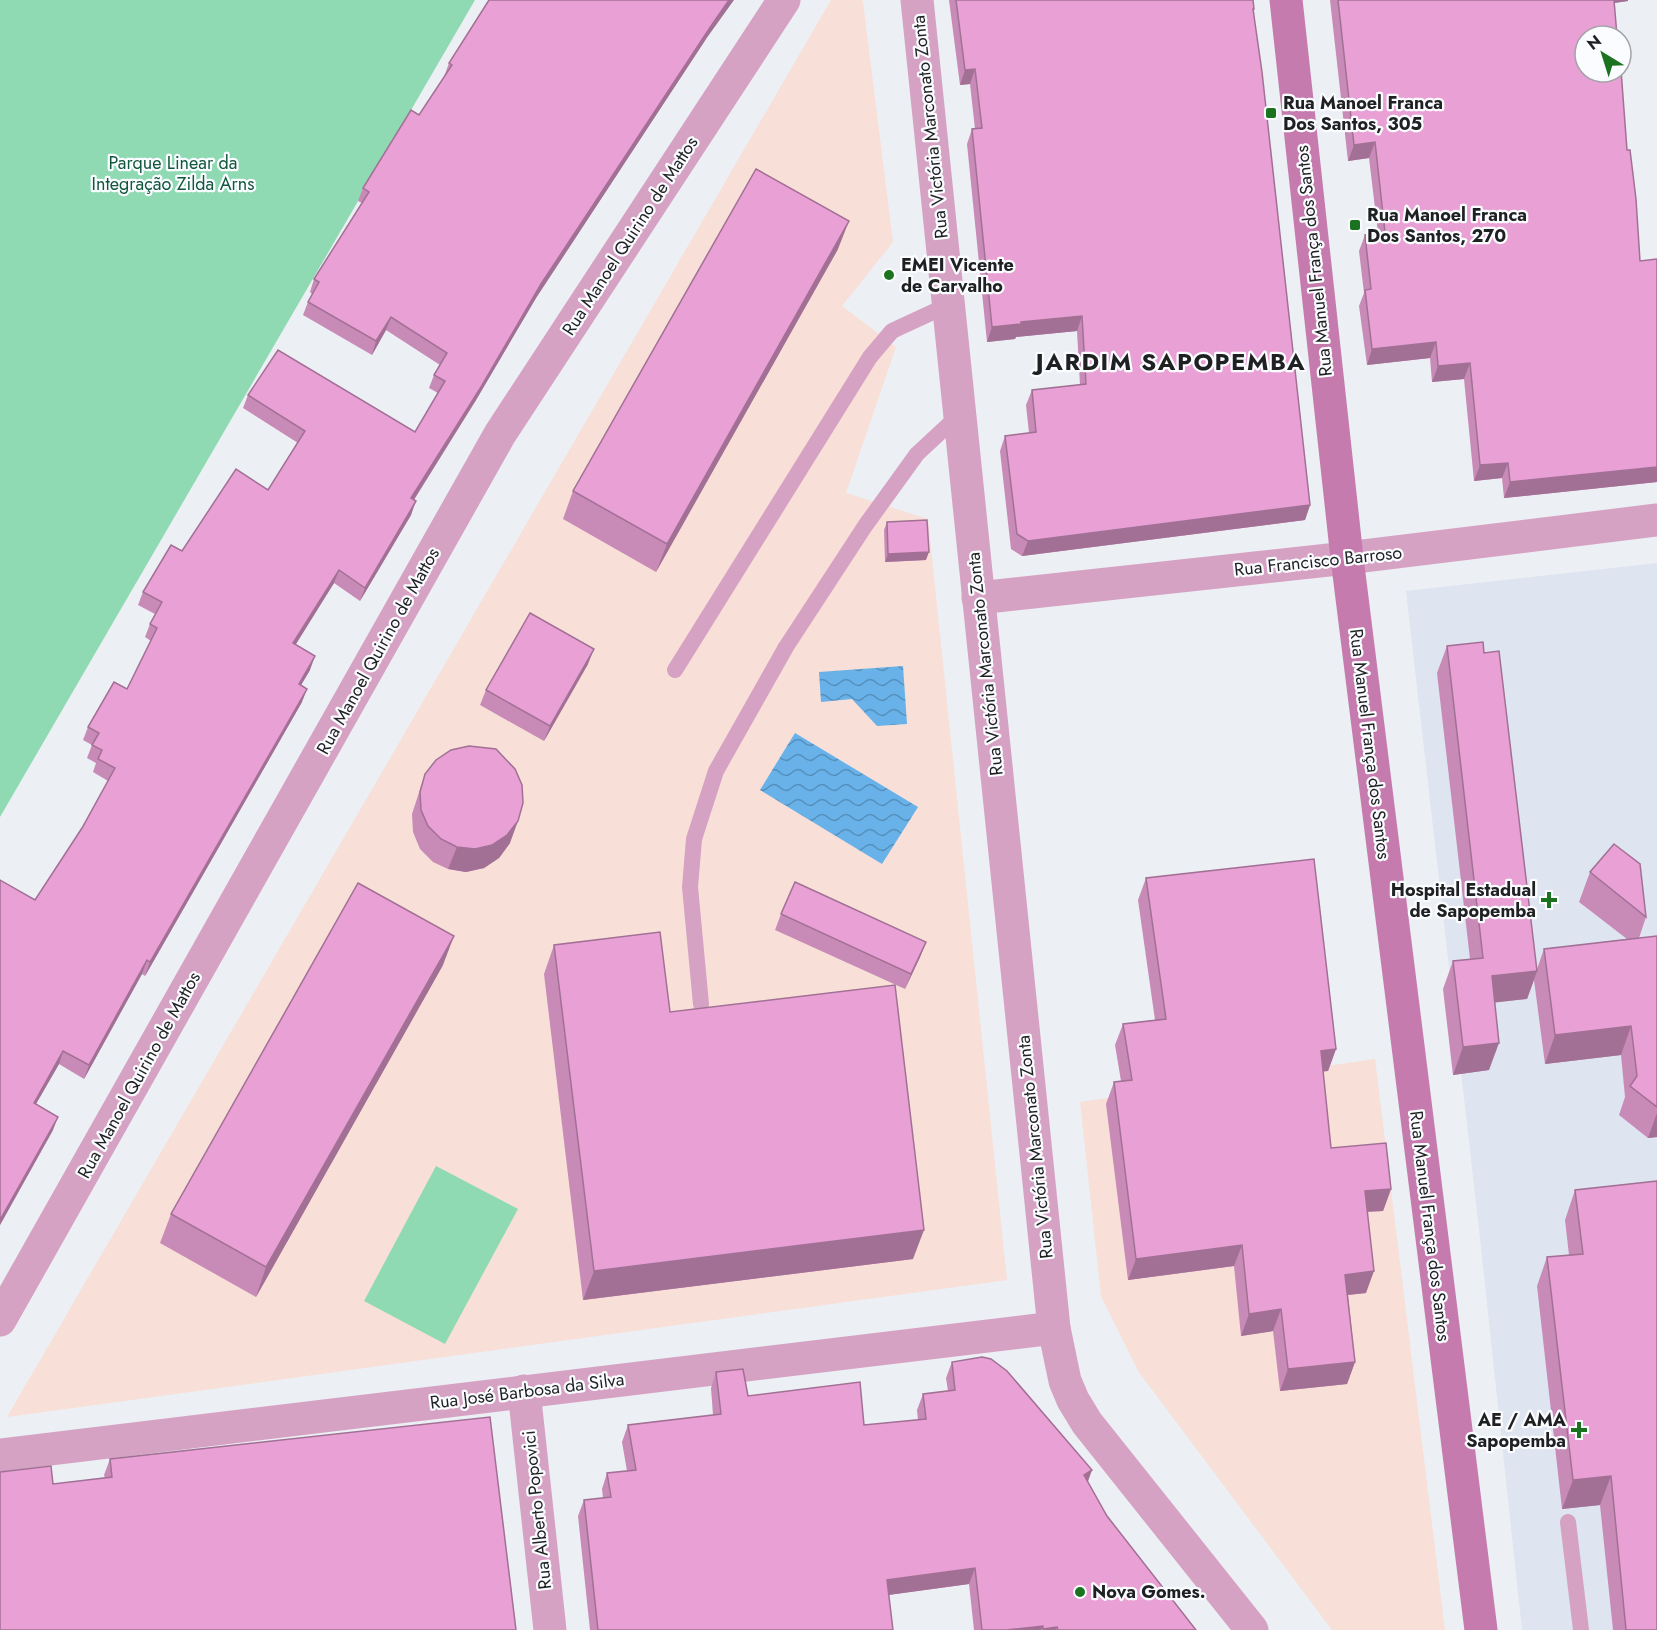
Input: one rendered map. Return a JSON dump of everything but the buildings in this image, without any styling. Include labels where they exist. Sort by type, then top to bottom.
[{"type":"street","name":"Rua Manoel Quirino de Mattos","points":[[0,1320],[500,434],[784,0]]},
{"type":"street","name":"Rua Victória Marconato Zonta","points":[[917,0],[1054,1328],[1065,1381],[1087,1423],[1252,1630]]},
{"type":"street","name":"Rua Manuel França dos Santos","points":[[1286,0],[1347,558],[1481,1630]]},
{"type":"street","name":"Rua Francisco Barroso","points":[[978,598],[1347,558],[1657,520]]},
{"type":"street","name":"Rua José Barbosa da Silva","points":[[0,1455],[1054,1328]]},
{"type":"street","name":"Rua Alberto Popovici","points":[[524,1391],[550,1630]]},
{"type":"lane","points":[[675,670],[870,357],[892,331],[948,305]]},
{"type":"lane","points":[[701,1004],[690,887],[694,839],[716,771],[786,647],[865,526],[917,454],[959,415]]},
{"type":"lane","points":[[1568,1522],[1581,1630]]},
{"type":"shaded area","points":[[831,0],[861,0],[863,2],[893,242],[842,306],[896,347],[846,493],[928,519],[1007,1280],[7,1417]]},
{"type":"shaded area","name":"Hospital Estadual de Sapopemba","points":[[1657,563],[1657,1630],[1522,1630],[1406,591]]},
{"type":"shaded area","points":[[1375,1059],[1445,1630],[1332,1630],[1138,1371],[1101,1296],[1080,1102]]},
{"type":"green space","name":"Parque Linear da Integração Zilda Arns","points":[[0,0],[475,0],[0,817]]},
{"type":"green space","points":[[436,1166],[518,1209],[445,1344],[364,1301]]},
{"type":"water","points":[[903,666],[907,724],[877,726],[852,699],[821,702],[819,672]]},
{"type":"water","points":[[795,733],[918,807],[882,864],[760,790]]},
{"type":"place","name":"Rua Manoel Franca Dos Santos, 305","points":[[1271,113]]},
{"type":"place","name":"Rua Manoel Franca Dos Santos, 270","points":[[1355,225]]},
{"type":"place","name":"EMEI Vicente de Carvalho","points":[[889,275]]},
{"type":"place","name":"Hospital Estadual de Sapopemba","points":[[1549,900]]},
{"type":"place","name":"AE / AMA Sapopemba","points":[[1579,1430]]},
{"type":"place","name":"Nova Gomes.","points":[[1080,1592]]},
{"type":"district","name":"JARDIM SAPOPEMBA","points":[[1171,362]]}]
